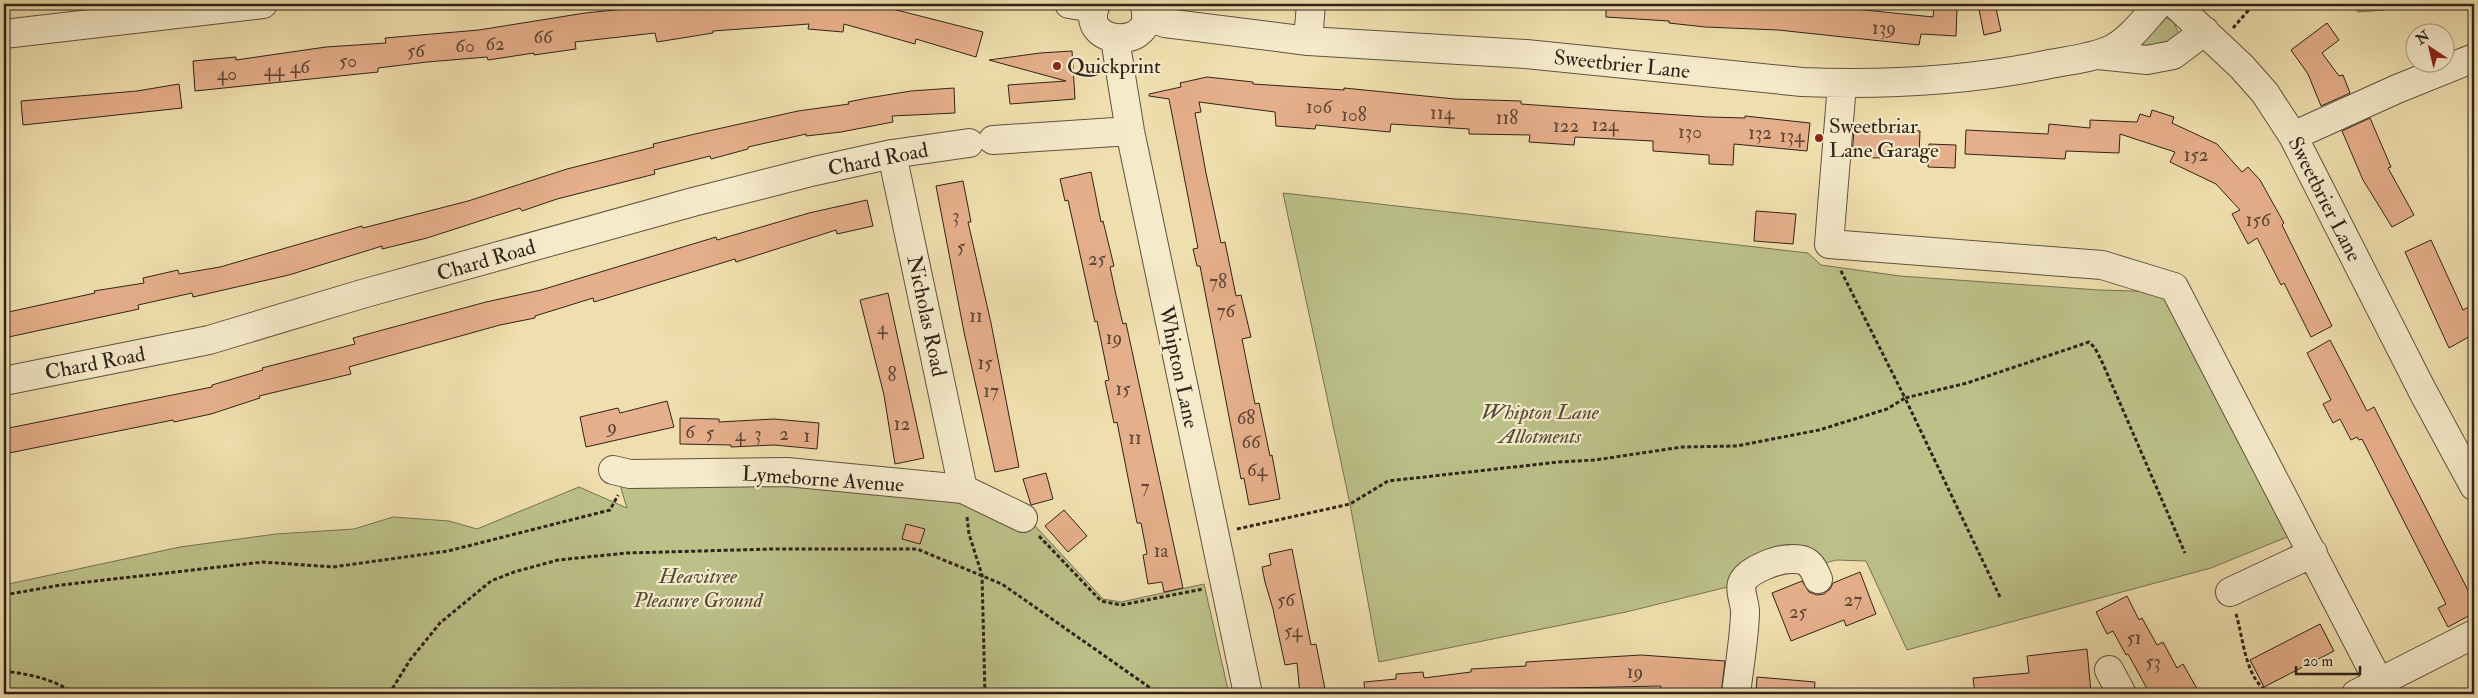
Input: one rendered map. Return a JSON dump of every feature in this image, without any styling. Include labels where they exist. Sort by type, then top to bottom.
[{"type":"street","points":[[4,34],[263,4]]},
{"type":"street","points":[[1308,41],[1311,4]]},
{"type":"street","name":"Sweetbrier Lane","points":[[1145,10],[1165,23],[1308,41],[1526,54],[1792,81],[1842,84],[1928,82],[2025,69],[2098,55],[2115,48],[2131,35],[2159,4]]},
{"type":"street","points":[[2176,4],[2211,37]]},
{"type":"street","points":[[1086,5],[1100,31],[1115,39],[1132,37],[1144,25],[1145,10]]},
{"type":"street","name":"Sweetbrier Lane","points":[[2098,55],[2147,60],[2173,55],[2211,37],[2265,93],[2293,136],[2418,382],[2474,486]]},
{"type":"street","name":"Whipton Lane","points":[[1115,39],[1130,131],[1248,694]]},
{"type":"street","points":[[2293,136],[2397,89],[2474,58]]},
{"type":"street","points":[[1842,84],[1829,244],[2102,265],[2174,287],[2312,553],[2373,691],[2474,634]]},
{"type":"street","name":"Chard Road","points":[[4,381],[209,340],[362,294],[692,202],[892,154],[981,142],[1130,131]]},
{"type":"street","name":"Nicholas Road","points":[[892,154],[963,484]]},
{"type":"street","name":"Lymeborne Avenue","points":[[622,472],[787,472],[963,484]]},
{"type":"street","points":[[963,484],[1022,518]]},
{"type":"street","points":[[2230,592],[2312,553]]},
{"type":"street","points":[[1736,694],[1745,613],[1741,587],[1743,580],[1756,571],[1785,559],[1794,558],[1803,559],[1811,563],[1818,579]]},
{"type":"street","points":[[2109,670],[2122,694]]},
{"type":"path","points":[[2211,37],[2254,4]]},
{"type":"path","points":[[1829,244],[2000,597]]},
{"type":"path","points":[[1236,529],[1350,504],[1388,481],[1559,462],[1595,460],[1682,448],[1737,446],[1819,430],[1887,409],[1905,398],[1967,383],[2089,342],[2095,348],[2103,364],[2186,553]]},
{"type":"path","points":[[4,595],[61,585],[263,562],[333,566],[448,551],[610,510],[622,472]]},
{"type":"path","points":[[963,484],[969,534],[982,575],[985,694]]},
{"type":"path","points":[[1022,518],[1101,601],[1121,605],[1225,584]]},
{"type":"path","points":[[389,694],[423,642],[440,623],[491,582],[536,564],[627,553],[916,550],[1002,584],[1159,694]]},
{"type":"path","points":[[2230,592],[2241,628],[2246,657],[2262,690],[2272,694]]},
{"type":"path","points":[[4,671],[24,673],[51,681],[75,694]]},
{"type":"green space","points":[[2350,4],[2406,4],[2384,10],[2358,12]]},
{"type":"green space","points":[[2167,18],[2174,23],[2179,34],[2171,44],[2126,50],[2159,21]]},
{"type":"green space","name":"Whipton Lane Allotments","points":[[1283,193],[1808,253],[1821,265],[1900,276],[2099,290],[2165,292],[2292,535],[2211,568],[1907,650],[1866,561],[1837,560],[1626,612],[1379,662],[1350,504]]},
{"type":"green space","name":"Heavitree Pleasure Ground","points":[[619,482],[802,485],[980,498],[1025,515],[1103,599],[1121,602],[1204,584],[1229,694],[4,694],[4,585],[180,547],[276,534],[354,529],[393,517],[449,521],[477,529],[579,487],[627,508]]},
{"type":"building","points":[[674,4],[835,4],[872,7],[873,4],[983,32],[976,57],[916,39],[915,44],[844,24],[843,32],[808,29],[809,24],[713,31],[713,33],[657,42],[655,33],[575,42],[576,49],[534,55],[534,53],[488,60],[487,57],[427,62],[378,68],[378,72],[195,91],[193,61],[236,57],[236,60],[326,47],[386,43],[385,38],[479,30],[585,13]]},
{"type":"building","points":[[1606,4],[1806,4],[1933,17],[1934,8],[1957,8],[1956,36],[1921,34],[1919,45],[1778,30],[1705,27],[1669,23],[1669,21],[1606,17]]},
{"type":"building","points":[[1978,4],[1995,4],[2001,31],[1984,35]]},
{"type":"building","points":[[2327,23],[2339,40],[2322,53],[2339,76],[2343,75],[2350,93],[2321,106],[2308,74],[2291,50]]},
{"type":"building","points":[[1072,51],[1075,99],[1010,104],[1008,85],[1066,81],[989,60],[1040,53]]},
{"type":"building","points":[[1207,77],[1253,82],[1253,84],[1344,90],[1344,88],[1455,99],[1521,101],[1521,104],[1708,117],[1745,118],[1745,116],[1810,123],[1807,151],[1734,144],[1733,165],[1709,164],[1709,155],[1653,151],[1653,141],[1575,137],[1574,145],[1529,142],[1530,135],[1469,134],[1469,129],[1391,124],[1390,132],[1316,125],[1315,129],[1276,126],[1275,112],[1199,102],[1201,112],[1195,113],[1206,173],[1221,243],[1225,242],[1236,296],[1241,295],[1251,337],[1242,339],[1255,404],[1259,403],[1270,456],[1272,455],[1280,499],[1249,505],[1244,478],[1241,479],[1200,266],[1197,266],[1193,249],[1198,248],[1169,99],[1149,96],[1149,94],[1181,87],[1180,83]]},
{"type":"building","points":[[179,84],[182,108],[23,125],[21,101],[137,91]]},
{"type":"building","points":[[954,88],[955,113],[892,116],[893,122],[841,132],[806,136],[806,134],[748,147],[748,149],[711,159],[710,156],[654,170],[655,174],[557,199],[522,211],[520,208],[427,238],[382,249],[382,246],[289,275],[193,297],[192,293],[138,305],[139,309],[4,338],[4,313],[95,293],[94,291],[144,283],[143,278],[178,270],[179,274],[220,267],[362,226],[363,228],[468,201],[567,169],[654,147],[653,144],[695,134],[798,111],[849,104],[848,102],[868,98],[911,91]]},
{"type":"building","points":[[2152,110],[2174,117],[2172,123],[2217,144],[2242,172],[2248,167],[2260,180],[2284,223],[2282,225],[2332,326],[2311,337],[2284,283],[2281,285],[2257,238],[2248,244],[2232,214],[2240,210],[2216,184],[2170,162],[2175,152],[2120,134],[2119,153],[2066,151],[2065,159],[1965,154],[1966,130],[2048,134],[2049,124],[2090,128],[2090,120],[2137,122],[2140,114],[2150,117]]},
{"type":"building","points":[[2370,118],[2391,167],[2388,168],[2414,215],[2392,227],[2363,180],[2342,131]]},
{"type":"building","points":[[1854,129],[1920,131],[1919,155],[1880,154],[1880,158],[1852,157]]},
{"type":"building","points":[[1929,144],[1956,145],[1955,168],[1928,167]]},
{"type":"building","points":[[1091,172],[1101,222],[1103,221],[1114,266],[1110,267],[1116,295],[1123,324],[1126,323],[1183,588],[1164,592],[1162,582],[1148,584],[1143,555],[1147,554],[1141,523],[1137,523],[1117,422],[1114,423],[1105,381],[1109,380],[1097,321],[1095,322],[1068,200],[1065,201],[1060,179]]},
{"type":"building","points":[[963,181],[971,222],[968,222],[991,323],[1019,467],[995,472],[964,332],[936,186]]},
{"type":"building","points":[[867,200],[873,226],[837,234],[836,230],[736,262],[735,259],[594,302],[593,298],[535,316],[535,318],[500,325],[349,367],[351,374],[259,396],[260,398],[211,414],[4,454],[4,429],[212,387],[212,385],[263,370],[262,368],[355,344],[353,338],[486,302],[541,290],[716,237],[717,240],[809,213]]},
{"type":"building","points":[[1756,211],[1796,214],[1793,244],[1754,241]]},
{"type":"building","points":[[2431,240],[2463,310],[2474,304],[2474,334],[2449,348],[2405,252]]},
{"type":"building","points":[[888,293],[924,458],[895,464],[884,395],[860,300]]},
{"type":"building","points":[[2330,340],[2367,411],[2374,407],[2474,602],[2474,613],[2448,627],[2438,608],[2446,604],[2362,439],[2359,440],[2357,437],[2351,440],[2340,419],[2333,423],[2323,404],[2331,400],[2307,353]]},
{"type":"building","points":[[667,401],[674,427],[586,447],[580,417],[618,408],[620,413]]},
{"type":"building","points":[[680,418],[719,419],[719,422],[774,419],[819,423],[817,449],[774,445],[731,447],[731,445],[680,444]]},
{"type":"building","points":[[1046,473],[1053,499],[1031,505],[1023,479]]},
{"type":"building","points":[[1064,510],[1087,536],[1068,552],[1045,526]]},
{"type":"building","points":[[906,524],[925,529],[920,544],[902,539]]},
{"type":"building","points":[[1292,549],[1311,645],[1316,644],[1326,694],[1300,694],[1297,663],[1285,665],[1265,582],[1262,567],[1271,565],[1269,554]]},
{"type":"building","points":[[1860,572],[1876,614],[1846,626],[1844,620],[1791,641],[1772,593],[1802,581],[1809,592],[1817,595],[1824,594],[1833,583]]},
{"type":"building","points":[[2127,596],[2139,620],[2142,618],[2157,645],[2163,642],[2177,668],[2183,664],[2200,694],[2150,694],[2113,631],[2107,634],[2096,612]]},
{"type":"building","points":[[2320,624],[2334,651],[2264,687],[2250,660]]},
{"type":"building","points":[[2087,649],[2091,692],[1975,694],[1973,678],[2029,673],[2027,656]]},
{"type":"building","points":[[1641,655],[1725,661],[1721,694],[1660,694],[1661,686],[1518,689],[1518,694],[1365,694],[1364,682],[1396,679],[1396,674],[1423,672],[1424,678],[1471,672],[1471,669],[1526,666],[1526,662]]},
{"type":"building","points":[[1757,677],[1815,682],[1814,694],[1756,694]]},
{"type":"place","name":"Quickprint","points":[[1057,66]]},
{"type":"place","name":"Sweetbriar Lane Garage","points":[[1819,138]]}]
